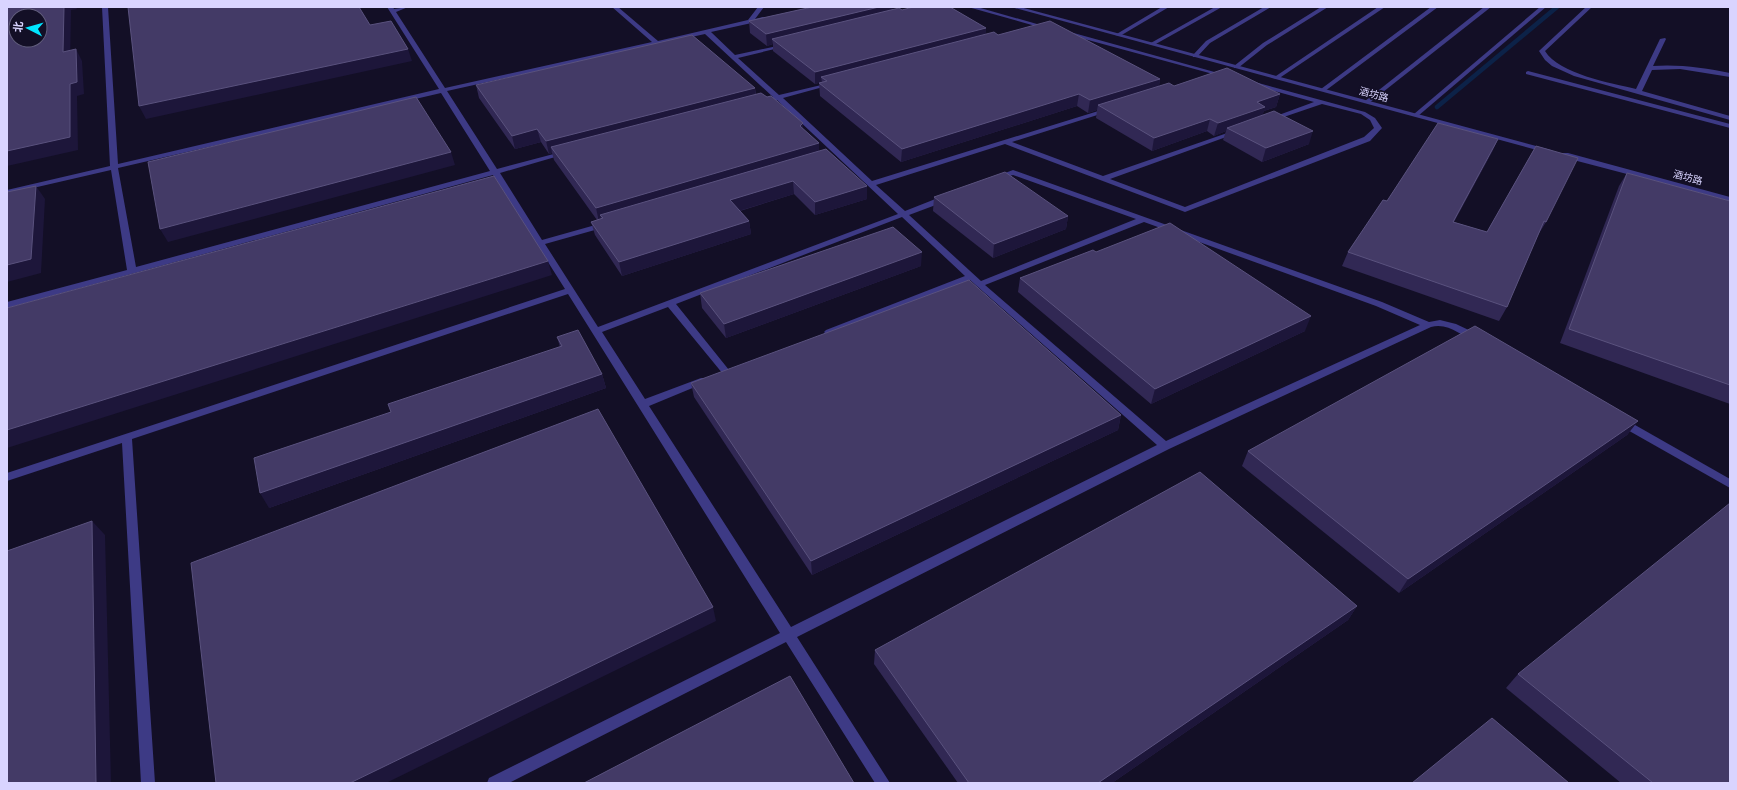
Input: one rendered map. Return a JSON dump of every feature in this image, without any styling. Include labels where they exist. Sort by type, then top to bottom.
[{"type":"street","points":[[105,7],[114,167],[132,271]]},
{"type":"street","points":[[405,7],[391,9],[444,90],[883,783]]},
{"type":"street","points":[[615,7],[656,42]]},
{"type":"street","points":[[751,22],[760,7]]},
{"type":"street","points":[[971,7],[1236,79]]},
{"type":"street","name":"酒坊路","points":[[1014,7],[1554,152]]},
{"type":"street","points":[[1118,35],[1166,7]]},
{"type":"street","points":[[1152,44],[1218,7]]},
{"type":"street","points":[[1195,56],[1208,42],[1268,7]]},
{"type":"street","points":[[1236,67],[1265,44],[1325,7]]},
{"type":"street","points":[[1276,78],[1382,7]]},
{"type":"street","points":[[1323,90],[1435,7]]},
{"type":"street","points":[[1367,102],[1488,7]]},
{"type":"street","points":[[1416,115],[1543,7]]},
{"type":"street","points":[[1589,7],[1542,51],[1547,60],[1582,76],[1730,118]]},
{"type":"street","points":[[7,192],[444,90],[772,17]]},
{"type":"street","points":[[1028,31],[1044,27]]},
{"type":"street","points":[[706,31],[835,155],[871,184],[971,276],[1165,446]]},
{"type":"street","points":[[1638,92],[1663,40]]},
{"type":"street","points":[[734,57],[794,42]]},
{"type":"street","points":[[1650,68],[1666,66],[1682,67],[1730,75]]},
{"type":"street","points":[[1528,73],[1730,126]]},
{"type":"street","points":[[1206,80],[1221,75]]},
{"type":"street","points":[[754,104],[838,81]]},
{"type":"street","points":[[1005,142],[1185,210],[1367,139],[1378,128],[1373,119],[1363,113],[1244,81]]},
{"type":"street","points":[[1263,122],[1321,102]]},
{"type":"street","points":[[871,184],[1116,108]]},
{"type":"street","points":[[1102,179],[1248,128]]},
{"type":"street","points":[[7,305],[572,152]]},
{"type":"street","name":"酒坊路","points":[[1561,154],[1730,199]]},
{"type":"street","points":[[991,180],[1013,172],[1379,304],[1428,325]]},
{"type":"street","points":[[597,332],[955,194]]},
{"type":"street","points":[[980,284],[1144,219]]},
{"type":"street","points":[[541,243],[617,220]]},
{"type":"street","points":[[823,334],[971,276]]},
{"type":"street","points":[[7,477],[571,290]]},
{"type":"street","points":[[643,404],[723,373],[670,303]]},
{"type":"street","points":[[494,783],[1165,446],[1428,325],[1434,323],[1460,328],[1486,344]]},
{"type":"street","points":[[1608,414],[1730,484]]},
{"type":"street","points":[[127,437],[148,783]]},
{"type":"building","points":[[7,7],[64,7],[63,52],[76,49],[77,82],[70,84],[70,137],[7,151]]},
{"type":"building","points":[[128,7],[359,7],[370,25],[391,21],[408,49],[139,106]]},
{"type":"building","points":[[812,7],[879,7],[766,34],[749,21]]},
{"type":"building","points":[[913,7],[950,7],[986,28],[815,72],[772,39],[899,8],[902,10]]},
{"type":"building","points":[[1050,21],[1160,79],[1090,100],[1079,94],[902,149],[819,83],[827,81],[821,77],[994,32],[998,35]]},
{"type":"building","points":[[692,35],[755,88],[546,141],[537,129],[512,136],[476,85]]},
{"type":"building","points":[[1227,68],[1280,94],[1257,102],[1265,107],[1218,123],[1210,119],[1154,138],[1098,105],[1169,83],[1174,86]]},
{"type":"building","points":[[761,93],[767,97],[771,96],[803,123],[800,126],[819,143],[596,208],[551,147]]},
{"type":"building","points":[[416,97],[451,152],[160,229],[148,162]]},
{"type":"building","points":[[1274,111],[1313,131],[1266,148],[1227,128]]},
{"type":"building","points":[[1438,123],[1498,139],[1453,222],[1487,232],[1536,146],[1578,158],[1546,222],[1544,221],[1507,307],[1348,252],[1383,200],[1387,201]]},
{"type":"building","points":[[826,149],[867,186],[815,202],[793,181],[730,200],[749,221],[619,262],[591,222],[603,218],[600,215]]},
{"type":"building","points":[[1005,172],[1068,216],[994,244],[934,197]]},
{"type":"building","points":[[1627,173],[1730,201],[1730,385],[1569,329]]},
{"type":"building","points":[[494,176],[548,261],[7,430],[7,308]]},
{"type":"building","points":[[36,186],[31,259],[7,265],[7,192]]},
{"type":"building","points":[[1170,223],[1311,316],[1155,389],[1020,278],[1093,250],[1096,252]]},
{"type":"building","points":[[893,227],[922,252],[724,324],[700,293]]},
{"type":"building","points":[[969,280],[1121,415],[811,561],[691,383]]},
{"type":"building","points":[[1475,326],[1638,421],[1408,579],[1248,451]]},
{"type":"building","points":[[578,330],[602,374],[260,493],[254,458],[391,412],[388,404],[562,346],[557,337]]},
{"type":"building","points":[[598,409],[713,607],[350,783],[216,783],[191,563]]},
{"type":"building","points":[[1200,472],[1357,606],[1098,783],[969,783],[875,650]]},
{"type":"building","points":[[1730,503],[1730,783],[1653,783],[1518,674]]},
{"type":"building","points":[[92,521],[96,783],[7,783],[7,551]]},
{"type":"building","points":[[790,676],[854,783],[584,783]]},
{"type":"building","points":[[1492,718],[1569,783],[1412,783]]},
{"type":"waterway","points":[[1437,107],[1557,7]]}]
